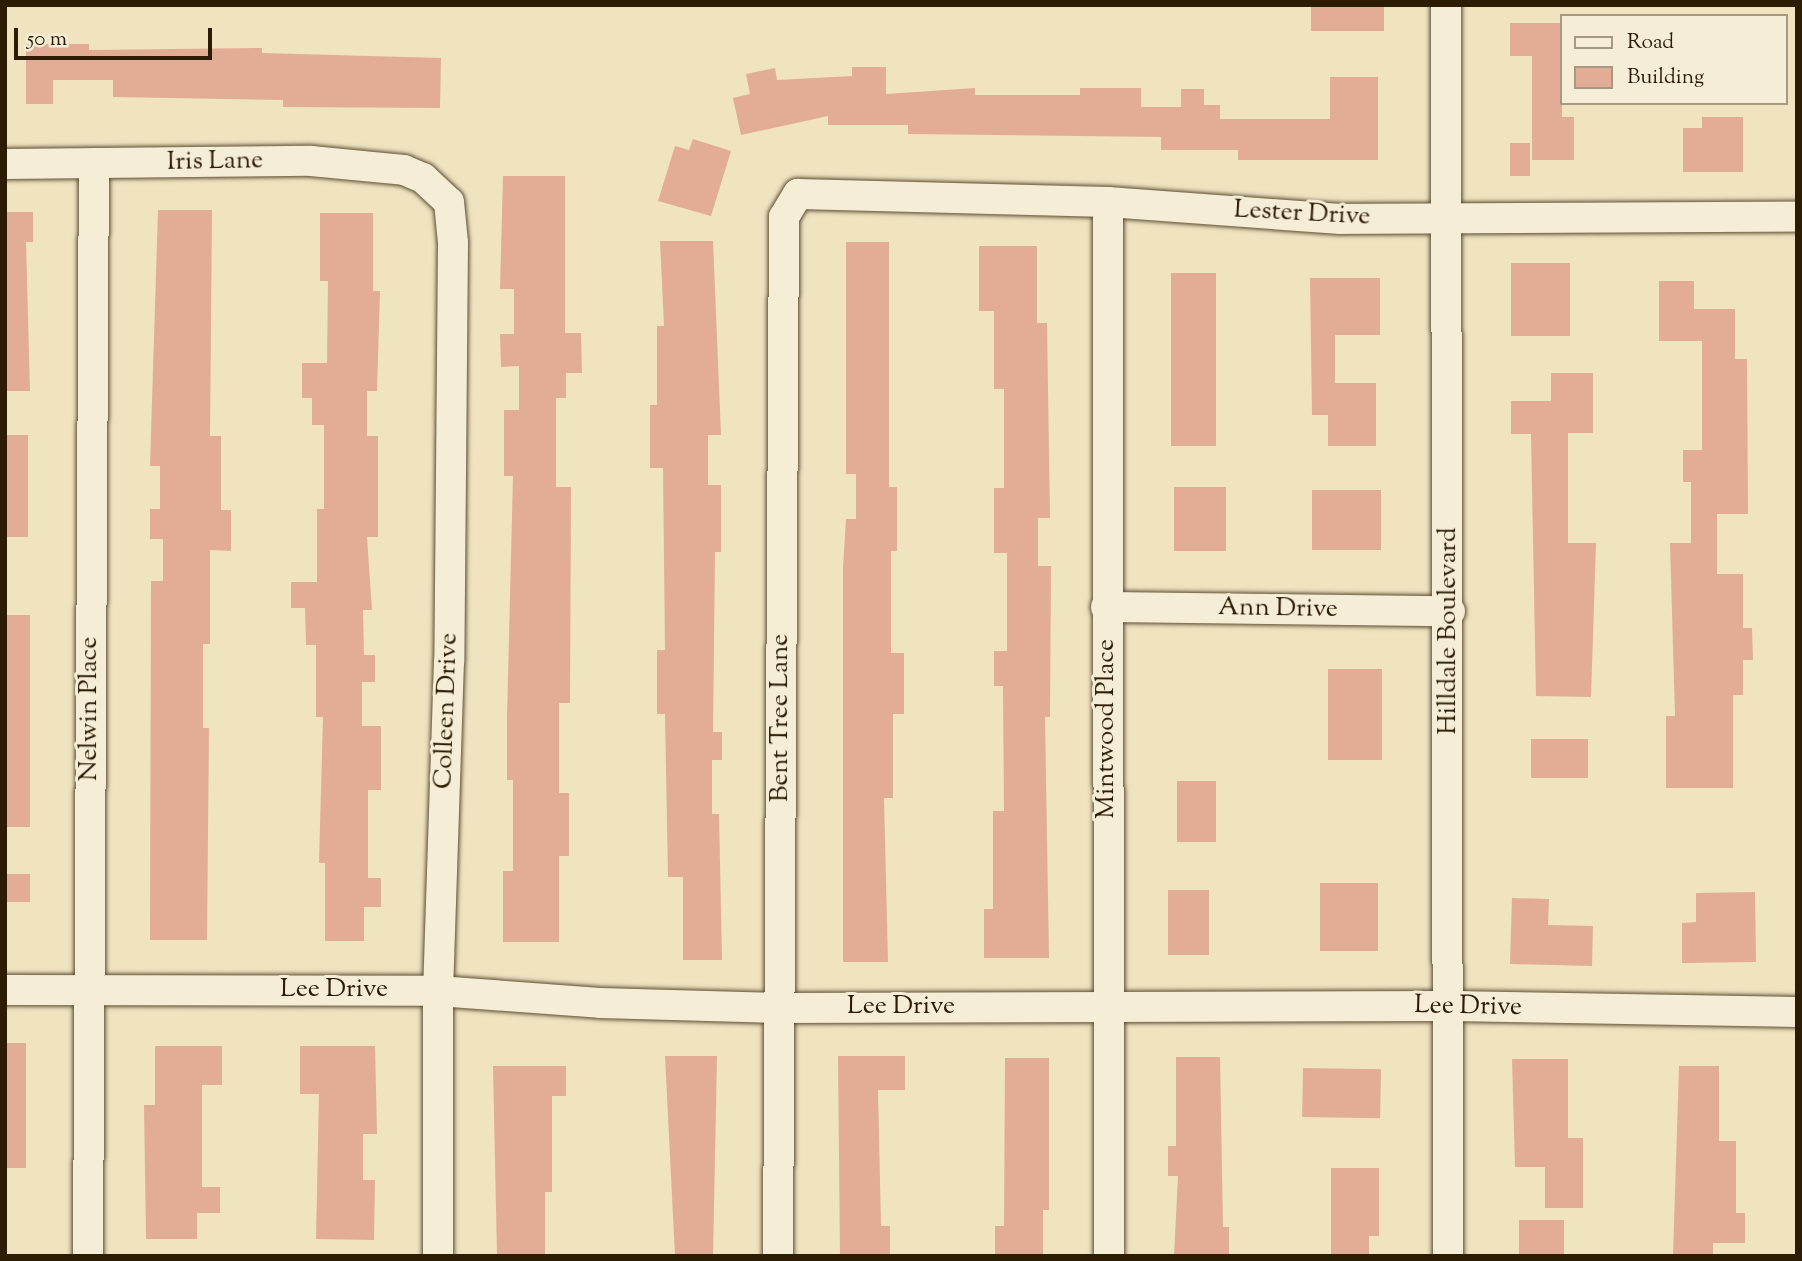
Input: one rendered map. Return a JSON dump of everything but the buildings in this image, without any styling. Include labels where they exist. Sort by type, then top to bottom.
[{"type":"street","name":"Hilldale Boulevard","points":[[1446,5],[1450,611],[1448,1256]]},
{"type":"street","name":"Iris Lane","points":[[5,164],[311,161],[404,170],[423,178]]},
{"type":"street","name":"Nelwin Place","points":[[88,1256],[94,163]]},
{"type":"street","name":"Colleen Drive","points":[[423,178],[449,202],[453,243],[449,661],[438,991],[438,1256]]},
{"type":"street","name":"Lester Drive","points":[[807,191],[1108,202],[1340,219],[1797,217]]},
{"type":"street","name":"Bent Tree Lane","points":[[778,1256],[784,217],[798,194],[807,191]]},
{"type":"street","name":"Mintwood Place","points":[[1108,202],[1108,1256]]},
{"type":"street","name":"Ann Drive","points":[[1106,607],[1450,611]]},
{"type":"street","name":"Lee Drive","points":[[5,990],[438,991],[600,1003],[779,1008],[1450,1006],[1797,1012]]}]
